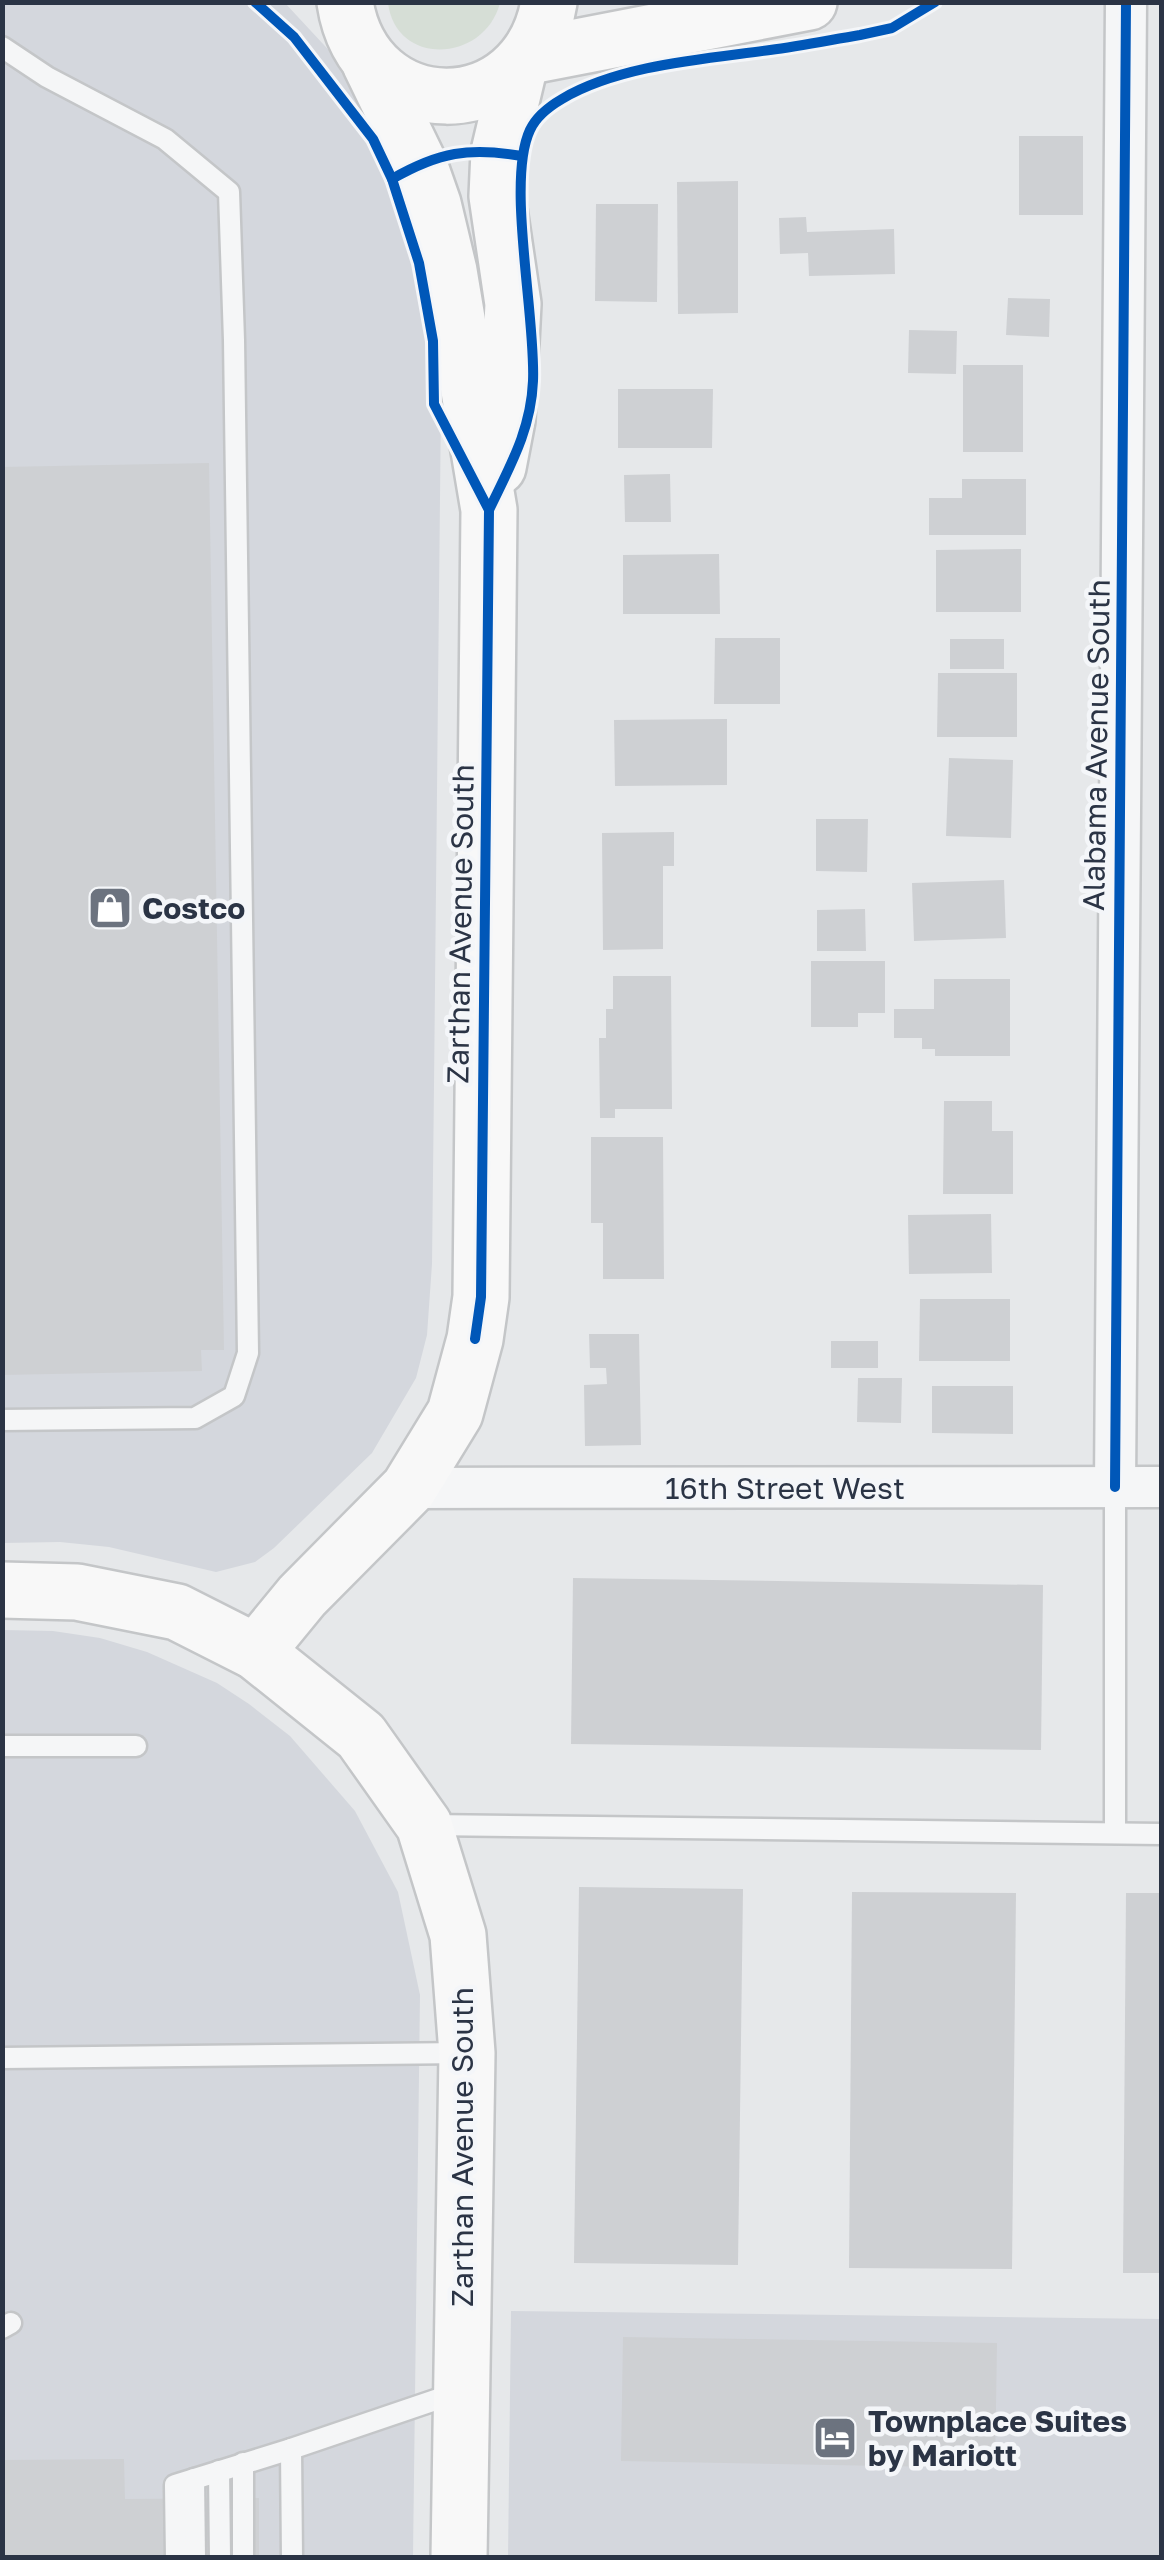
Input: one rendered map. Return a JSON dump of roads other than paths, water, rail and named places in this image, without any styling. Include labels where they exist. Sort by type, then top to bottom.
[{"type":"street","name":"Zarthan Avenue South","points":[[489,510],[507,420],[512,304],[497,196],[498,152],[524,62],[546,22],[549,2]]},
{"type":"street","points":[[346,23],[403,87],[442,97],[482,91],[524,62],[809,2]]},
{"type":"street","name":"Alabama Avenue South","points":[[1115,1487],[1126,2]]},
{"type":"street","name":"Zarthan Avenue South","points":[[346,23],[419,164],[433,204],[449,271],[489,510],[482,1297],[475,1339],[454,1413],[409,1488],[302,1596],[256,1652],[361,1736],[424,1825],[458,1935],[467,2053],[460,2558]]},
{"type":"street","name":"16th Street West","points":[[409,1488],[1162,1486]]},
{"type":"street","points":[[2,1590],[77,1592],[177,1612],[256,1652]]},
{"type":"lane","points":[[2,47],[47,77],[165,139],[229,192],[248,1352],[234,1396],[195,1418],[2,1420]]},
{"type":"lane","points":[[1115,1487],[1115,1833]]},
{"type":"lane","points":[[2,1746],[136,1746]]},
{"type":"lane","points":[[424,1825],[1162,1834]]},
{"type":"lane","points":[[2,2058],[467,2053]]},
{"type":"lane","points":[[176,2558],[175,2485],[463,2391]]},
{"type":"lane","points":[[290,2449],[292,2558]]},
{"type":"lane","points":[[243,2463],[243,2558]]},
{"type":"lane","points":[[219,2471],[220,2558]]},
{"type":"lane","points":[[194,2479],[195,2558]]},
{"type":"place","name":"Costco","points":[[110,908]]},
{"type":"place","name":"Townplace Suites by Mariott","points":[[835,2438]]}]
